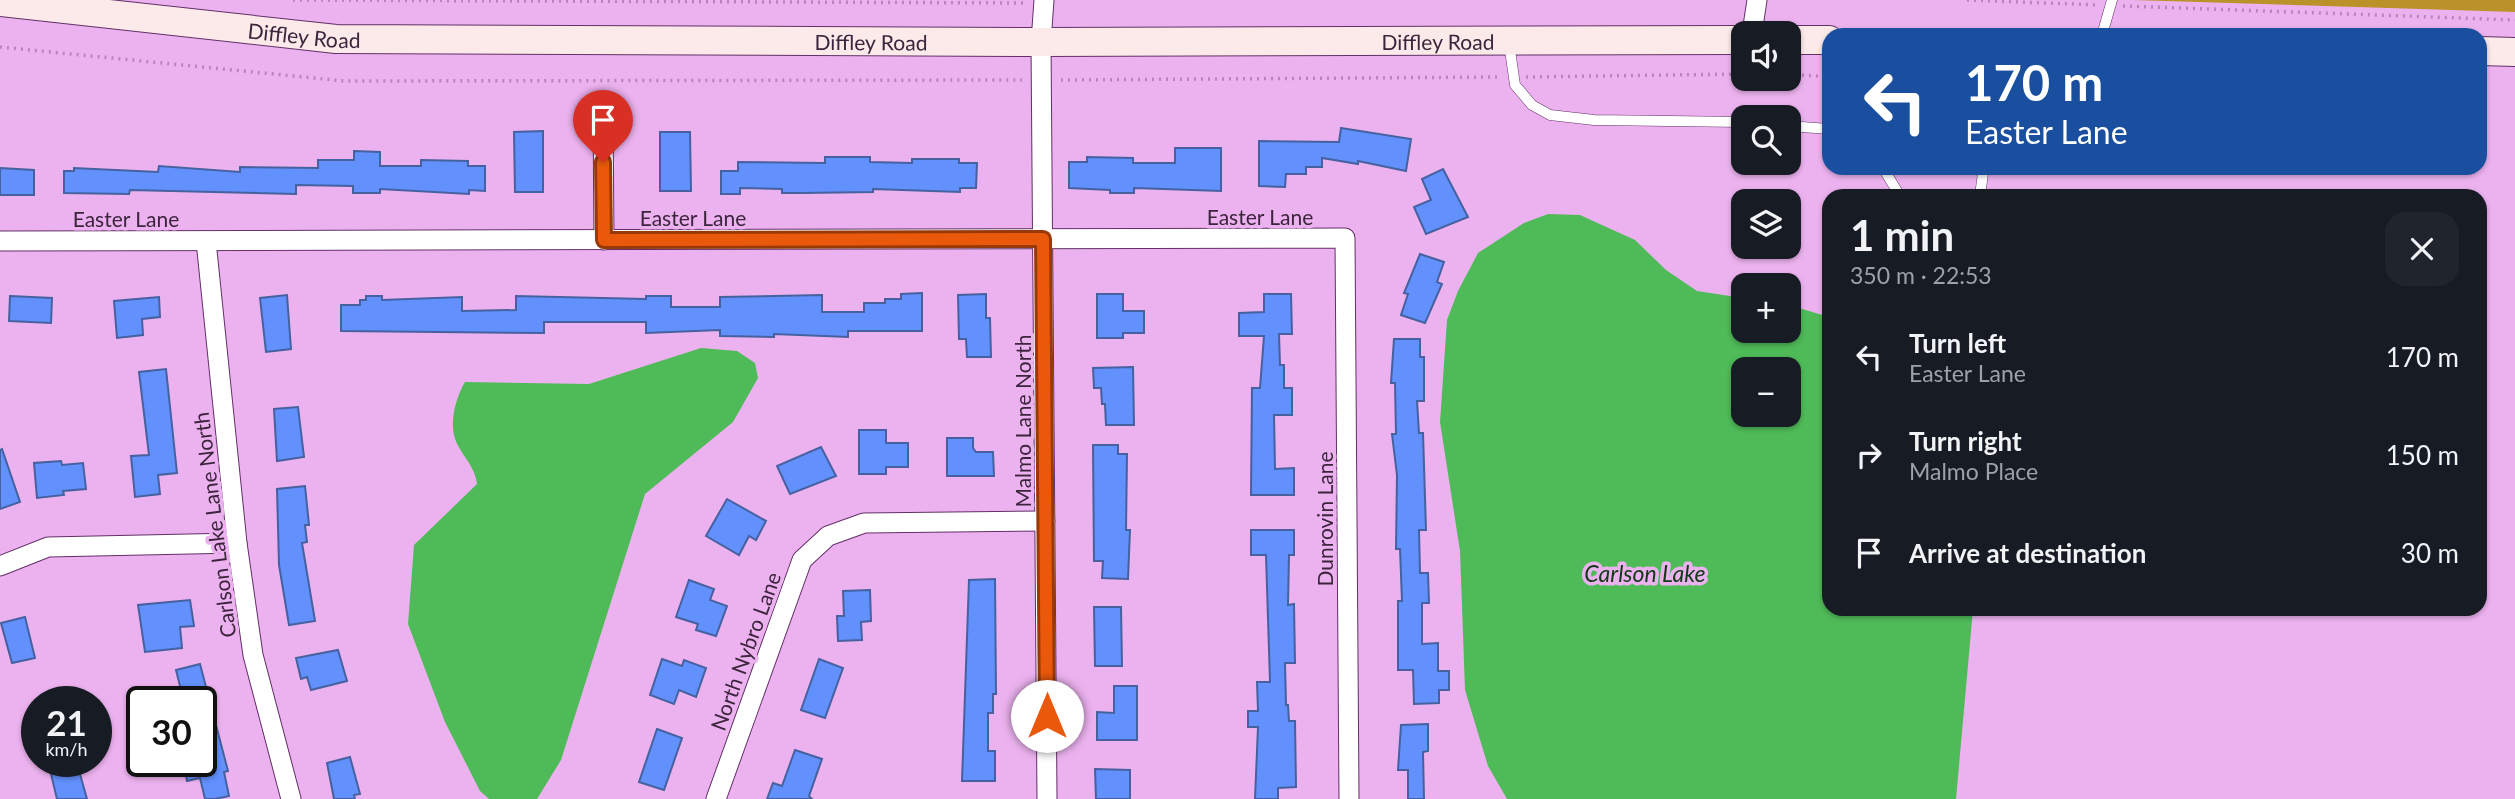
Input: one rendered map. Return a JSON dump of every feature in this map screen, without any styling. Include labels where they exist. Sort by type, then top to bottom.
[{"type":"main road","name":"Diffley Road","points":[[9,2],[336,39],[1041,42],[1731,40]]},
{"type":"main road","points":[[1801,40],[1822,40]]},
{"type":"main road","points":[[2487,51],[2515,52]]},
{"type":"street","points":[[1754,21],[1757,0]]},
{"type":"street","name":"Malmo Lane North","points":[[1044,1],[1041,80],[1047,799]]},
{"type":"street","points":[[603,110],[604,240]]},
{"type":"street","name":"Easter Lane","points":[[0,241],[1345,238]]},
{"type":"street","name":"Dunrovin Lane","points":[[1345,238],[1349,799]]},
{"type":"street","name":"Carlson Lake Lane North","points":[[205,241],[237,543],[253,655],[291,799]]},
{"type":"street","name":"North Nybro Lane","points":[[716,799],[802,560],[828,536],[864,523],[1045,521]]},
{"type":"street","points":[[0,566],[48,547],[237,543]]},
{"type":"lane","points":[[2104,28],[2111,3]]},
{"type":"lane","points":[[1509,41],[1513,77],[1521,95],[1550,115],[1594,120],[1731,122]]},
{"type":"lane","points":[[1801,127],[1822,128]]},
{"type":"path","points":[[293,0],[1044,1]]},
{"type":"path","points":[[1967,0],[2111,3],[2515,20]]},
{"type":"path","points":[[0,47],[344,81],[1041,80],[1731,74]]},
{"type":"path","points":[[1801,75],[1822,76]]},
{"type":"shaded area","points":[[2133,0],[2515,0],[2515,12]]},
{"type":"water","name":"Carlson Lake","points":[[1548,214],[1580,215],[1635,240],[1666,270],[1697,291],[1731,296],[1731,343],[1801,343],[1801,309],[1822,315],[1822,616],[1972,616],[1956,799],[1507,799],[1488,766],[1465,690],[1460,551],[1440,422],[1447,320],[1458,291],[1478,253],[1524,223]]},
{"type":"water","points":[[701,348],[737,351],[755,363],[758,378],[733,422],[645,494],[561,760],[537,799],[489,799],[480,791],[445,722],[408,624],[414,545],[477,484],[453,429],[455,407],[462,387],[465,382],[589,384]]},
{"type":"building","points":[[1341,128],[1411,139],[1406,171],[1358,161],[1358,164],[1322,158],[1322,167],[1306,167],[1306,174],[1286,174],[1285,187],[1259,186],[1259,141],[1339,142]]},
{"type":"building","points":[[543,131],[543,192],[515,192],[514,132]]},
{"type":"building","points":[[660,132],[690,132],[691,191],[660,191]]},
{"type":"building","points":[[1175,148],[1221,148],[1221,191],[1134,188],[1134,193],[1110,193],[1110,190],[1069,188],[1069,162],[1087,162],[1087,157],[1133,158],[1133,163],[1175,163]]},
{"type":"building","points":[[354,151],[380,152],[380,166],[421,166],[421,160],[468,161],[468,166],[485,166],[485,191],[469,190],[469,194],[380,189],[380,193],[353,193],[353,186],[296,185],[296,194],[130,190],[129,194],[64,193],[64,171],[74,171],[74,168],[158,172],[159,166],[240,172],[240,167],[318,168],[318,160],[354,160]]},
{"type":"building","points":[[825,157],[870,157],[870,162],[912,163],[912,159],[959,159],[959,163],[977,163],[976,188],[960,188],[960,192],[873,189],[873,192],[782,193],[782,189],[740,188],[740,194],[721,194],[721,171],[738,171],[738,162],[825,163]]},
{"type":"building","points":[[0,168],[34,170],[34,195],[0,195]]},
{"type":"building","points":[[1443,169],[1468,217],[1426,234],[1414,207],[1431,200],[1422,179]]},
{"type":"building","points":[[1420,254],[1444,262],[1437,282],[1442,284],[1425,323],[1401,315],[1408,294],[1404,293]]},
{"type":"building","points":[[922,293],[922,331],[848,331],[848,337],[774,334],[774,337],[720,336],[720,330],[646,333],[646,322],[544,322],[544,333],[341,331],[341,305],[360,305],[360,300],[366,300],[366,296],[382,296],[382,300],[462,297],[462,311],[516,310],[516,296],[646,299],[646,296],[671,296],[671,307],[720,307],[720,297],[822,295],[822,312],[864,312],[864,303],[885,303],[885,299],[901,299],[901,294]]},
{"type":"building","points":[[986,294],[991,357],[967,357],[966,339],[959,339],[958,295]]},
{"type":"building","points":[[1097,294],[1123,294],[1123,311],[1144,311],[1144,333],[1123,333],[1123,338],[1097,338]]},
{"type":"building","points":[[1264,294],[1291,294],[1292,334],[1279,334],[1280,365],[1284,365],[1284,388],[1292,388],[1292,415],[1274,415],[1275,469],[1294,468],[1294,495],[1251,495],[1252,388],[1260,388],[1264,336],[1239,336],[1239,313],[1264,312]]},
{"type":"building","points":[[287,295],[291,349],[266,352],[260,298]]},
{"type":"building","points":[[10,296],[52,298],[51,323],[9,321]]},
{"type":"building","points":[[159,297],[160,317],[142,319],[143,335],[117,338],[114,301]]},
{"type":"building","points":[[1394,339],[1420,339],[1420,357],[1424,357],[1424,401],[1417,401],[1419,433],[1423,433],[1426,530],[1419,530],[1420,573],[1428,573],[1429,603],[1422,603],[1422,644],[1438,643],[1438,671],[1449,671],[1449,690],[1439,690],[1439,703],[1414,704],[1413,670],[1398,670],[1398,601],[1402,601],[1400,549],[1396,549],[1397,475],[1392,434],[1396,434],[1395,383],[1391,383]]},
{"type":"building","points":[[1133,367],[1134,425],[1106,425],[1105,404],[1102,404],[1101,388],[1094,388],[1093,368]]},
{"type":"building","points":[[166,369],[177,473],[158,475],[160,494],[135,497],[131,456],[149,455],[139,372]]},
{"type":"building","points":[[298,407],[304,457],[277,461],[274,409]]},
{"type":"building","points":[[859,430],[886,430],[886,443],[908,443],[908,467],[886,467],[886,474],[859,474]]},
{"type":"building","points":[[947,438],[973,438],[976,452],[993,452],[994,476],[947,476]]},
{"type":"building","points":[[1093,445],[1118,445],[1118,454],[1127,454],[1126,530],[1130,530],[1128,579],[1102,578],[1103,561],[1094,561]]},
{"type":"building","points":[[821,447],[836,476],[790,494],[777,466]]},
{"type":"building","points":[[2,449],[20,502],[0,509],[0,450]]},
{"type":"building","points":[[61,461],[62,465],[83,463],[86,489],[63,491],[64,495],[37,498],[34,463]]},
{"type":"building","points":[[305,486],[309,525],[305,525],[307,542],[302,543],[315,621],[289,625],[279,565],[277,489]]},
{"type":"building","points":[[727,499],[766,521],[756,540],[749,536],[739,555],[706,536]]},
{"type":"building","points":[[1251,530],[1294,530],[1294,555],[1289,555],[1288,605],[1294,604],[1295,663],[1285,663],[1286,705],[1289,721],[1295,721],[1296,787],[1278,788],[1278,799],[1255,799],[1258,727],[1248,727],[1248,711],[1258,711],[1257,682],[1270,682],[1266,555],[1251,555]]},
{"type":"building","points":[[995,579],[996,694],[993,694],[993,713],[988,713],[988,751],[995,751],[995,781],[962,781],[969,580]]},
{"type":"building","points":[[689,580],[714,589],[710,600],[727,606],[716,636],[696,630],[698,624],[676,617]]},
{"type":"building","points":[[870,590],[871,621],[861,622],[862,640],[838,641],[837,616],[844,616],[843,591]]},
{"type":"building","points":[[190,600],[194,626],[180,627],[182,648],[145,652],[138,605]]},
{"type":"building","points":[[1094,607],[1121,607],[1122,666],[1095,666]]},
{"type":"building","points":[[25,617],[35,658],[12,663],[1,623]]},
{"type":"building","points":[[338,650],[347,681],[311,690],[307,677],[301,679],[296,658]]},
{"type":"building","points":[[662,659],[682,666],[684,660],[706,668],[696,697],[679,690],[674,704],[650,695]]},
{"type":"building","points":[[819,659],[843,668],[825,718],[801,710]]},
{"type":"building","points":[[200,664],[206,686],[180,686],[176,670]]},
{"type":"building","points":[[1114,686],[1137,686],[1137,740],[1097,740],[1097,712],[1114,713]]},
{"type":"building","points":[[1428,724],[1428,751],[1423,752],[1424,799],[1408,799],[1408,770],[1398,770],[1401,725]]},
{"type":"building","points":[[217,729],[228,771],[224,772],[229,796],[205,799],[200,778],[187,781],[186,777],[217,777]]},
{"type":"building","points":[[657,729],[682,738],[664,790],[639,782]]},
{"type":"building","points":[[795,750],[822,759],[809,796],[812,799],[767,799],[773,783],[782,786]]},
{"type":"building","points":[[350,757],[360,794],[354,795],[355,799],[334,799],[327,763]]},
{"type":"building","points":[[1095,769],[1130,770],[1130,799],[1096,799]]},
{"type":"building","points":[[52,777],[81,777],[87,799],[57,799]]},
{"type":"route","points":[[603,162],[604,240],[1043,239],[1047,716]]}]
